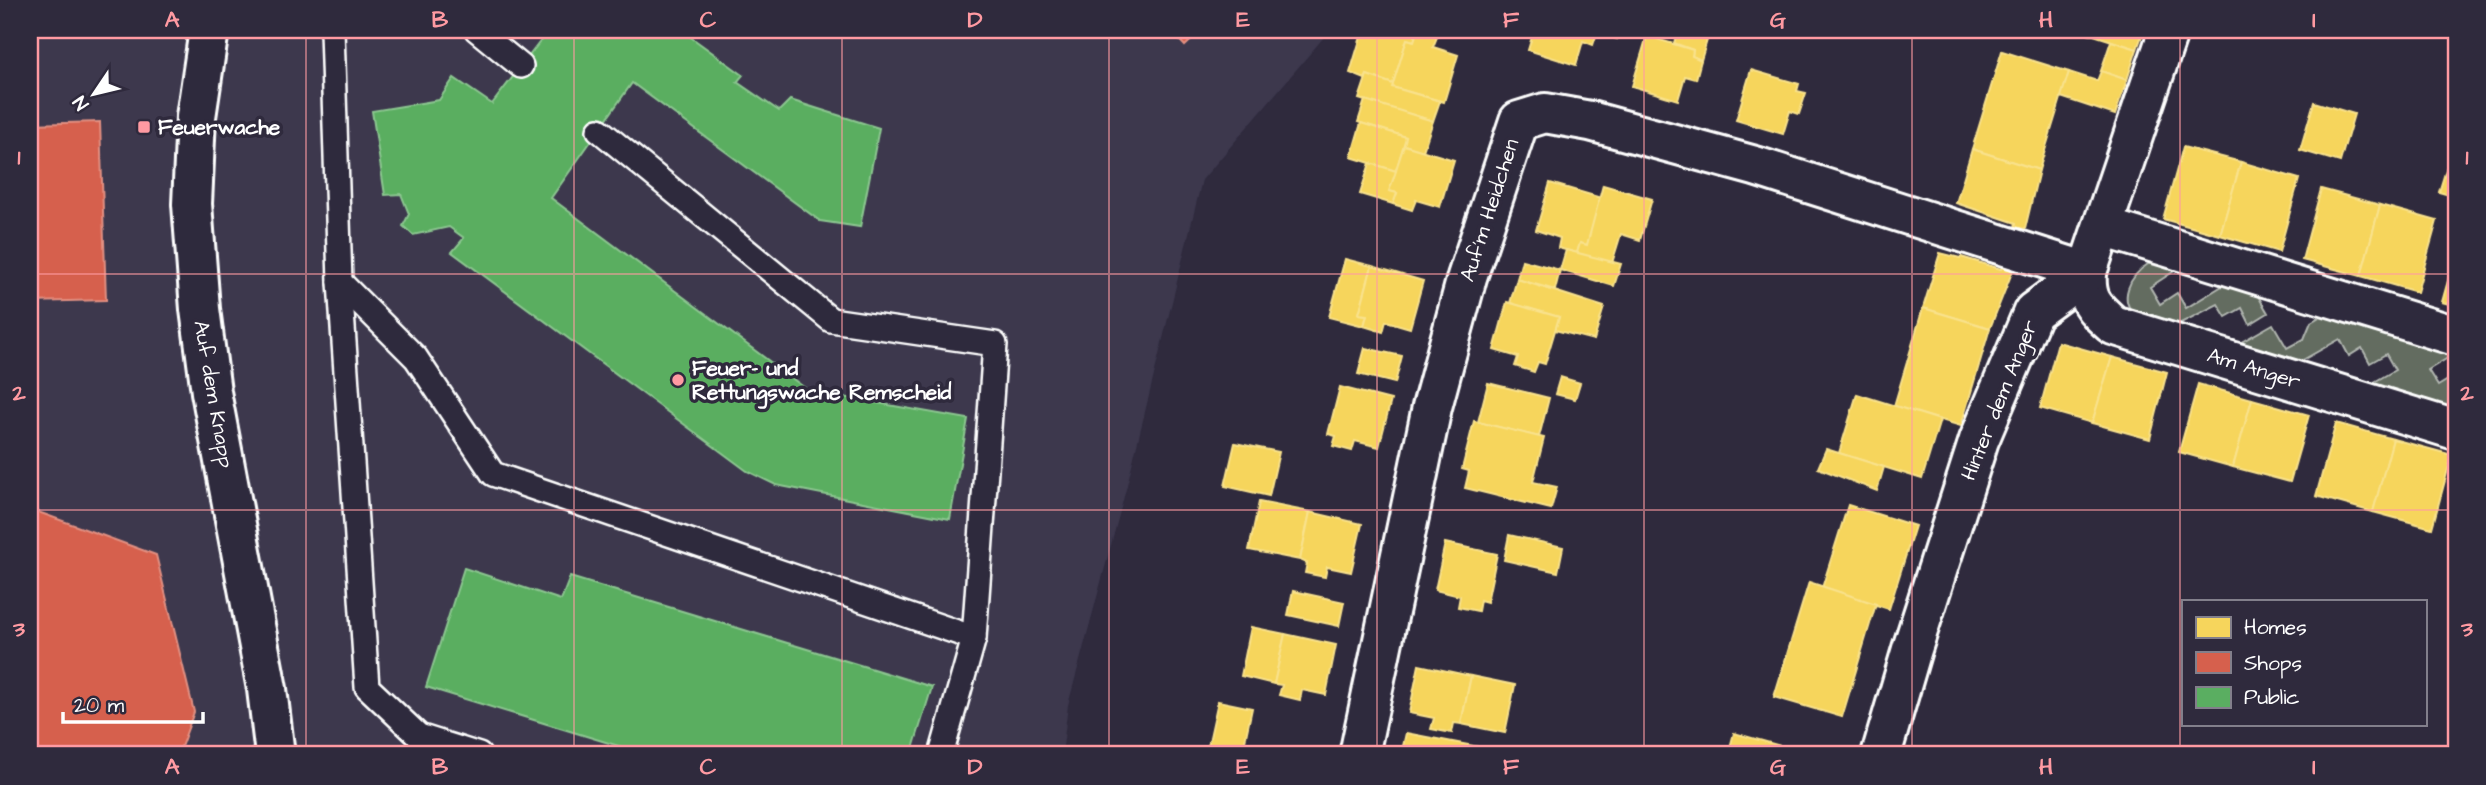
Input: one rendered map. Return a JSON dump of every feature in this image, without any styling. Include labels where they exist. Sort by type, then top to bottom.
[{"type":"street","name":"Auf dem Knapp","points":[[209,30],[196,117],[192,204],[200,309],[211,392],[267,689],[275,755]]},
{"type":"street","points":[[2087,272],[2169,30]]},
{"type":"street","name":"Auf'm Heidchen","points":[[1359,755],[1432,407],[1467,277],[1519,121],[1545,113],[1590,121],[1755,166],[2087,272]]},
{"type":"street","points":[[2103,227],[2456,336]]},
{"type":"street","name":"Am Anger","points":[[2087,272],[2086,289],[2093,307],[2113,325],[2456,429]]},
{"type":"street","name":"Hinter dem Anger","points":[[1881,755],[1979,440],[2034,312],[2087,272]]},
{"type":"lane","points":[[332,30],[340,282],[367,687],[419,736],[479,755]]},
{"type":"lane","points":[[477,30],[521,66]]},
{"type":"lane","points":[[598,130],[831,320],[995,344],[974,638],[941,755]]},
{"type":"lane","points":[[340,282],[416,358],[493,474],[974,638]]},
{"type":"shaded area","points":[[30,30],[1330,30],[1202,180],[1126,489],[1068,705],[1062,755],[30,755]]},
{"type":"green space","points":[[2148,264],[2179,268],[2150,287],[2160,304],[2177,293],[2186,308],[2227,283],[2255,291],[2268,313],[2250,324],[2242,308],[2226,317],[2218,304],[2169,329],[2144,320],[2131,310],[2127,295],[2136,275]]},
{"type":"green space","points":[[2326,313],[2456,353],[2428,370],[2438,386],[2453,377],[2456,383],[2456,416],[2364,388],[2395,370],[2386,354],[2370,363],[2362,348],[2349,356],[2340,339],[2292,366],[2231,348],[2273,324],[2287,348],[2304,339],[2311,322]]},
{"type":"building: Homes","points":[[1363,30],[1417,32],[1414,41],[1407,39],[1393,84],[1367,75],[1365,79],[1350,73]]},
{"type":"building: Homes","points":[[1534,30],[1598,30],[1593,45],[1583,41],[1576,65],[1528,50]]},
{"type":"building: Homes","points":[[1598,30],[1620,30],[1617,39],[1597,33]]},
{"type":"building: Homes","points":[[1678,30],[1710,30],[1701,60],[1692,56],[1693,50],[1674,43]]},
{"type":"building: Homes","points":[[2078,30],[2144,30],[2137,49]]},
{"type":"building: Homes","points":[[1417,32],[1437,37],[1433,47],[1458,55],[1444,102],[1392,87],[1407,39],[1414,41]]},
{"type":"building: Homes","points":[[1647,36],[1693,50],[1692,56],[1701,60],[1696,79],[1685,76],[1678,100],[1632,86]]},
{"type":"building: Homes","points":[[2111,41],[2137,49],[2127,80],[2101,71]]},
{"type":"building: Homes","points":[[2002,51],[2069,72],[2039,170],[1972,149]]},
{"type":"building: Homes","points":[[1751,70],[1799,84],[1797,91],[1806,93],[1799,114],[1790,111],[1783,134],[1736,120]]},
{"type":"building: Homes","points":[[2101,71],[2127,80],[2115,115],[2061,97],[2069,72],[2097,81]]},
{"type":"building: Homes","points":[[1367,75],[1393,84],[1392,87],[1440,101],[1433,121],[1359,99]]},
{"type":"building: Homes","points":[[1365,100],[1433,121],[1423,151],[1404,145],[1406,137],[1358,122]]},
{"type":"building: Homes","points":[[2314,102],[2354,114],[2340,162],[2300,150]]},
{"type":"building: Homes","points":[[1361,123],[1406,137],[1396,171],[1351,157]]},
{"type":"building: Homes","points":[[2454,144],[2456,145],[2456,197],[2439,192]]},
{"type":"building: Homes","points":[[1404,145],[1454,160],[1440,207],[1416,200],[1412,210],[1393,204],[1397,193],[1389,191]]},
{"type":"building: Homes","points":[[2183,147],[2241,162],[2220,235],[2163,219]]},
{"type":"building: Homes","points":[[1972,149],[2039,170],[2025,229],[2015,227],[2016,223],[1956,203]]},
{"type":"building: Homes","points":[[2241,162],[2299,179],[2279,252],[2220,235]]},
{"type":"building: Homes","points":[[1370,163],[1396,171],[1389,191],[1397,193],[1393,204],[1360,194]]},
{"type":"building: Homes","points":[[1550,183],[1601,198],[1587,245],[1580,243],[1577,253],[1558,248],[1560,238],[1536,230]]},
{"type":"building: Homes","points":[[1603,185],[1652,199],[1640,240],[1621,234],[1612,263],[1577,253],[1580,243],[1587,245]]},
{"type":"building: Homes","points":[[2321,189],[2380,205],[2361,276],[2302,260]]},
{"type":"building: Homes","points":[[2380,205],[2437,221],[2417,292],[2361,276]]},
{"type":"building: Homes","points":[[1566,250],[1621,264],[1614,286],[1560,270]]},
{"type":"building: Homes","points":[[2456,252],[2456,306],[2442,302]]},
{"type":"building: Homes","points":[[1940,253],[2013,270],[1990,328],[1923,308]]},
{"type":"building: Homes","points":[[1345,259],[1372,266],[1359,314],[1367,315],[1364,326],[1329,317]]},
{"type":"building: Homes","points":[[1522,260],[1560,270],[1555,290],[1517,279]]},
{"type":"building: Homes","points":[[1372,266],[1423,281],[1410,328],[1386,321],[1383,332],[1364,326],[1367,315],[1359,314]]},
{"type":"building: Homes","points":[[1517,279],[1604,307],[1594,340],[1555,330],[1559,317],[1510,303]]},
{"type":"building: Homes","points":[[1507,302],[1559,317],[1545,364],[1538,362],[1534,372],[1515,366],[1518,357],[1494,350]]},
{"type":"building: Homes","points":[[1923,308],[1990,328],[1961,426],[1894,406]]},
{"type":"building: Homes","points":[[2058,342],[2112,357],[2092,423],[2040,408]]},
{"type":"building: Homes","points":[[1365,348],[1402,356],[1395,383],[1358,374]]},
{"type":"building: Homes","points":[[2112,357],[2167,372],[2150,439],[2092,423]]},
{"type":"building: Homes","points":[[1560,377],[1580,383],[1575,399],[1555,394]]},
{"type":"building: Homes","points":[[1488,383],[1549,398],[1539,437],[1478,422]]},
{"type":"building: Homes","points":[[2198,384],[2252,399],[2233,467],[2179,452]]},
{"type":"building: Homes","points":[[1340,387],[1391,400],[1379,447],[1355,441],[1352,451],[1333,446],[1336,436],[1328,434]]},
{"type":"building: Homes","points":[[1857,394],[1940,420],[1922,479],[1839,453]]},
{"type":"building: Homes","points":[[2252,399],[2309,415],[2290,482],[2233,467]]},
{"type":"building: Homes","points":[[1474,421],[1544,438],[1533,482],[1557,487],[1551,509],[1465,488],[1469,471],[1462,469]]},
{"type":"building: Homes","points":[[2336,423],[2393,439],[2373,512],[2316,496]]},
{"type":"building: Homes","points":[[2393,439],[2452,455],[2432,528],[2373,512]]},
{"type":"building: Homes","points":[[1235,443],[1279,452],[1269,496],[1225,486]]},
{"type":"building: Homes","points":[[1826,449],[1884,467],[1877,491],[1818,468]]},
{"type":"building: Homes","points":[[1259,502],[1310,512],[1300,560],[1249,550]]},
{"type":"building: Homes","points":[[1848,505],[1915,526],[1889,609],[1822,588]]},
{"type":"building: Homes","points":[[1310,512],[1362,524],[1351,572],[1327,567],[1325,577],[1305,573],[1307,563],[1300,560]]},
{"type":"building: Homes","points":[[1509,535],[1563,547],[1558,572],[1504,560]]},
{"type":"building: Homes","points":[[1445,543],[1497,554],[1487,602],[1480,600],[1478,611],[1458,607],[1460,596],[1435,590]]},
{"type":"building: Homes","points":[[1809,582],[1876,604],[1842,717],[1774,697]]},
{"type":"building: Homes","points":[[1293,591],[1344,602],[1339,626],[1288,615]]},
{"type":"building: Homes","points":[[1251,627],[1285,634],[1274,684],[1241,676]]},
{"type":"building: Homes","points":[[1285,634],[1336,645],[1326,695],[1302,690],[1300,700],[1279,695],[1282,685],[1274,684]]},
{"type":"building: Homes","points":[[1419,665],[1471,676],[1461,724],[1454,723],[1452,733],[1431,729],[1434,718],[1409,713]]},
{"type":"building: Homes","points":[[1471,676],[1515,685],[1505,733],[1461,724]]},
{"type":"building: Homes","points":[[1218,701],[1252,708],[1242,755],[1207,751]]},
{"type":"building: Homes","points":[[1406,733],[1484,748],[1482,755],[1401,755]]},
{"type":"building: Homes","points":[[1734,733],[1799,751],[1798,755],[1728,755]]},
{"type":"building: Homes","points":[[1201,750],[1219,752],[1218,755],[1200,755]]},
{"type":"building: Shops","points":[[1170,30],[1202,30],[1185,46]]},
{"type":"building: Shops","points":[[100,122],[106,300],[30,302],[30,124]]},
{"type":"building: Shops","points":[[30,509],[156,555],[194,712],[178,755],[30,755]]},
{"type":"building: Public","points":[[549,30],[681,30],[743,75],[737,82],[779,111],[790,100],[879,128],[860,227],[820,221],[632,83],[551,198],[809,391],[968,419],[950,519],[776,485],[747,471],[452,252],[464,238],[449,227],[413,235],[403,226],[409,214],[401,194],[385,195],[372,111],[439,100],[454,78],[492,104]]},
{"type":"building: Public","points":[[464,568],[561,600],[570,577],[932,687],[911,755],[648,755],[426,687]]},
{"type":"place","name":"Feuerwache","points":[[144,127]]},
{"type":"place","name":"Feuer- und Rettungswache Remscheid","points":[[678,380]]}]
